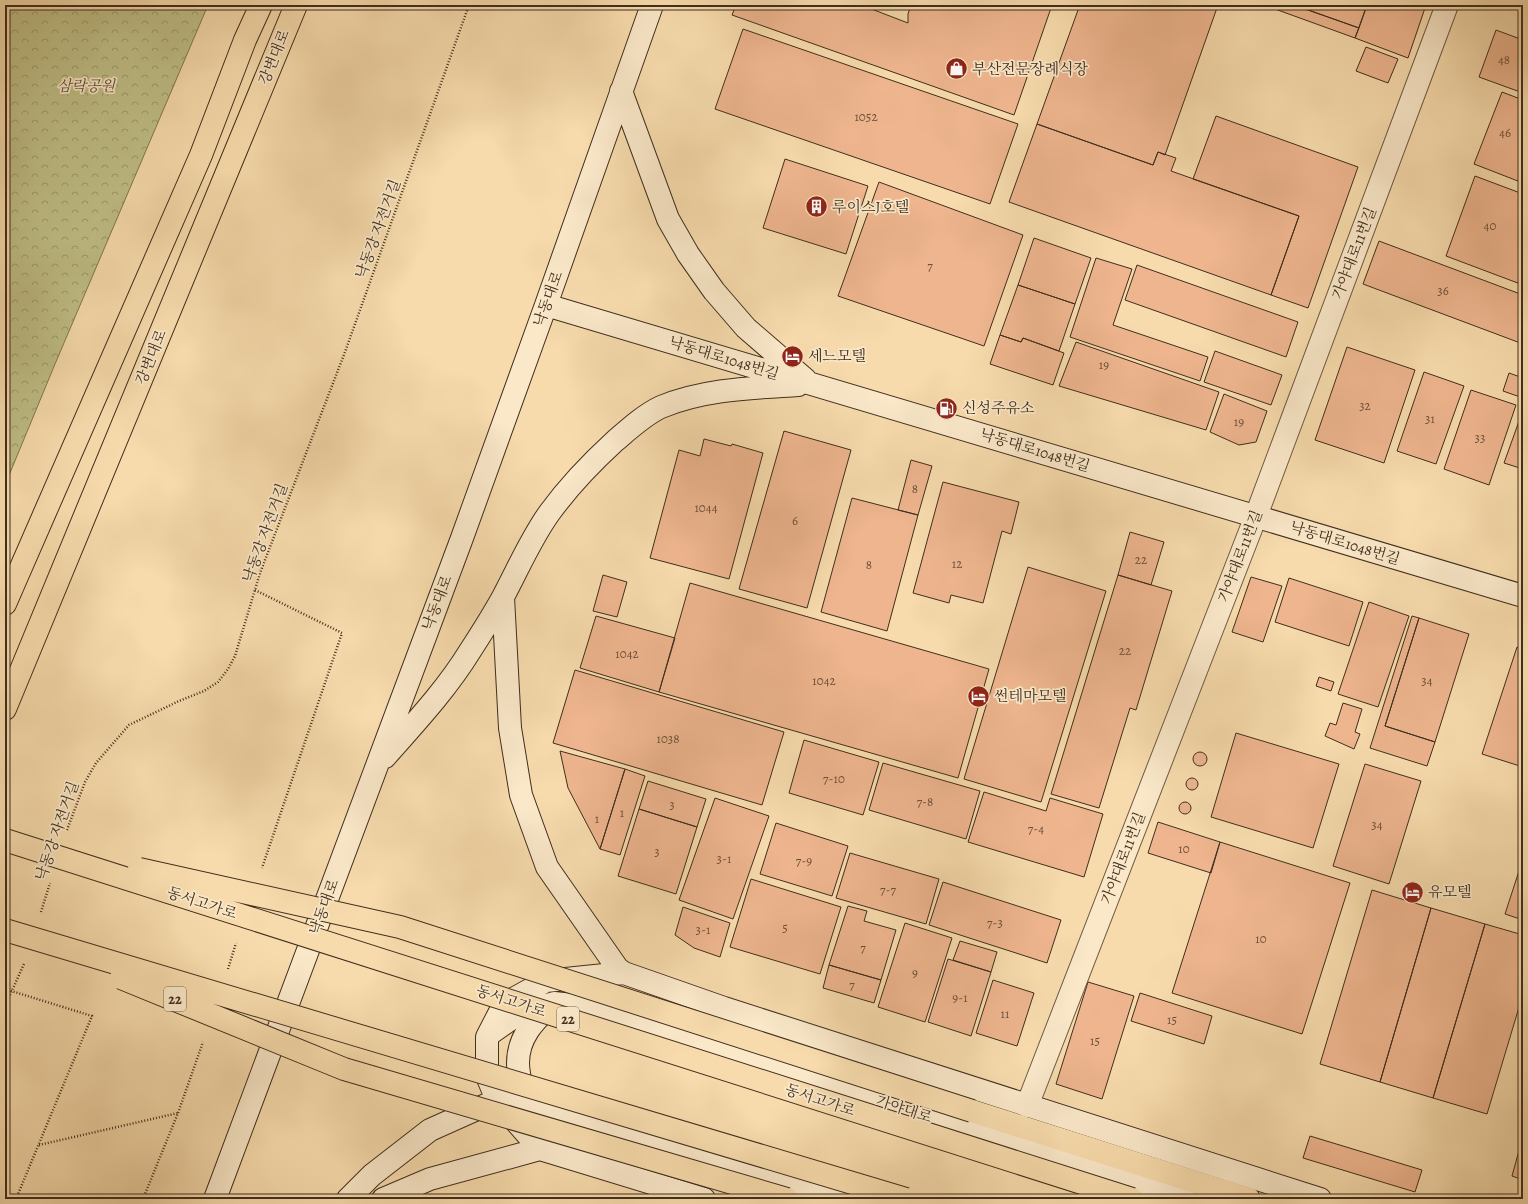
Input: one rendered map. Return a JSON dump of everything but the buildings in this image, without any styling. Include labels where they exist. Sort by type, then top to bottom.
[{"type":"highway","points":[[5,604],[201,156],[245,40],[260,5]]},
{"type":"highway","name":"강변대로","points":[[5,709],[296,5]]},
{"type":"highway","points":[[5,840],[400,926],[1249,1199]]},
{"type":"highway","name":"동서고가로","points":[[5,840],[1132,1199]]},
{"type":"highway","name":"22","points":[[5,931],[183,1002],[344,1069],[787,1199]]},
{"type":"highway","name":"22","points":[[5,931],[906,1199]]},
{"type":"main road","name":"낙동대로","points":[[215,1199],[462,538],[652,5]]},
{"type":"main road","name":"가야대로11번길","points":[[1027,1106],[1256,516],[1448,5]]},
{"type":"main road","points":[[621,91],[668,219],[688,254],[714,292],[746,328],[811,384]]},
{"type":"main road","name":"낙동대로1048번길","points":[[546,305],[1523,596]]},
{"type":"main road","points":[[376,768],[438,696],[469,653],[503,598],[524,555],[549,513],[579,476],[631,427],[660,408],[691,397],[730,390],[811,384]]},
{"type":"main road","points":[[503,598],[510,728],[522,795],[547,868],[618,969],[624,973],[724,1008],[1320,1199]]},
{"type":"main road","points":[[624,973],[546,981],[504,1004],[487,1037],[487,1076],[497,1100],[540,1149],[704,1199]]},
{"type":"main road","points":[[487,1037],[518,1014],[554,1003]]},
{"type":"main road","points":[[549,1115],[523,1094],[518,1063],[521,1043],[534,1021],[554,1003]]},
{"type":"main road","name":"가야대로","points":[[554,1003],[591,1007],[1186,1199]]},
{"type":"main road","points":[[348,1199],[372,1175],[430,1130],[497,1100],[844,1199]]},
{"type":"main road","points":[[383,1199],[430,1179],[540,1149]]},
{"type":"path","name":"낙동강 자전거길","points":[[65,834],[85,782],[96,763],[129,725],[179,701],[204,691],[218,682],[228,669],[235,656],[260,573],[345,352],[469,5]]},
{"type":"path","points":[[255,590],[342,633]]},
{"type":"path","name":"낙동강 자전거길","points":[[39,918],[51,880]]},
{"type":"path","points":[[5,1006],[24,963]]},
{"type":"path","points":[[5,989],[92,1016],[16,1199]]},
{"type":"path","points":[[38,1145],[178,1113]]},
{"type":"green space","name":"삼락공원","points":[[5,5],[208,5],[5,485]]},
{"type":"place","name":"부산전문장례식장","points":[[957,69]]},
{"type":"place","name":"루이스J호텔","points":[[816,207]]},
{"type":"place","name":"세느모텔","points":[[793,356]]},
{"type":"place","name":"신성주유소","points":[[947,408]]},
{"type":"place","name":"썬테마모텔","points":[[979,696]]},
{"type":"place","name":"유모텔","points":[[1413,892]]}]
